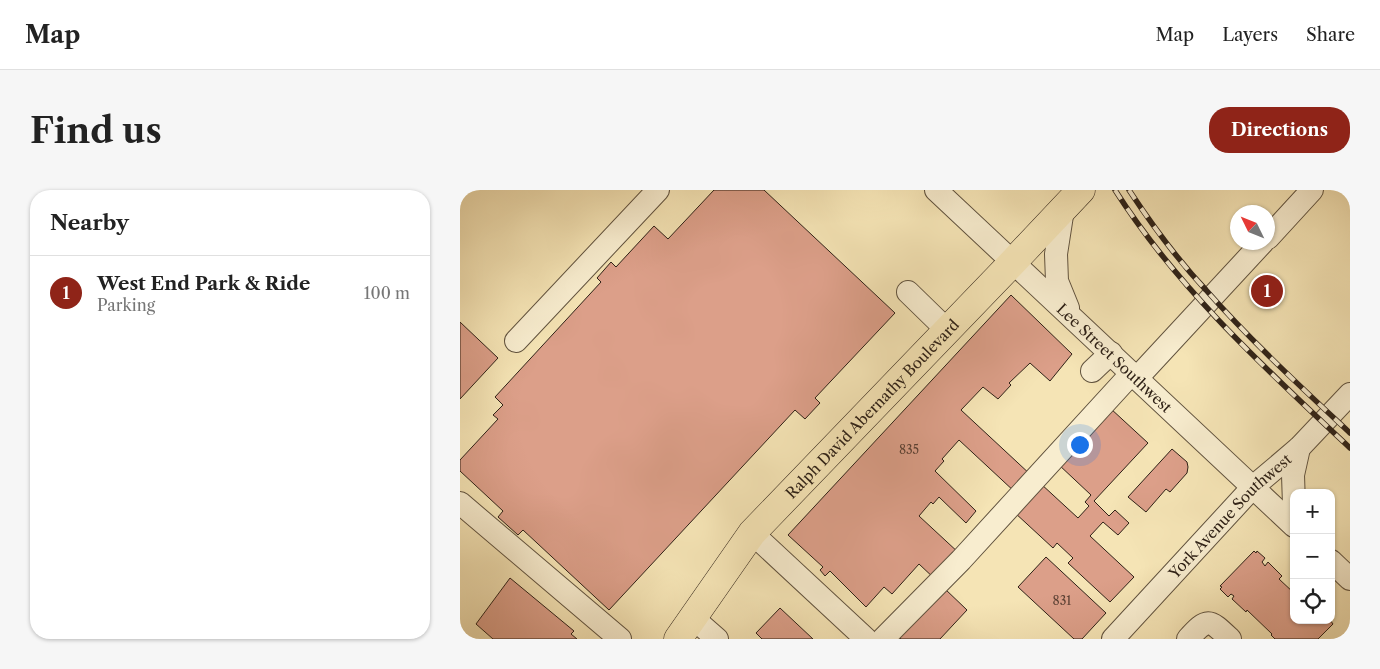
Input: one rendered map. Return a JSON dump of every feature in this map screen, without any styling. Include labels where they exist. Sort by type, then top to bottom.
[{"type":"main road","name":"Ralph David Abernathy Boulevard","points":[[685,633],[752,533],[1014,262],[1072,199]]},
{"type":"street","points":[[516,342],[658,190]]},
{"type":"street","name":"Lee Street Southwest","points":[[936,190],[1290,522]]},
{"type":"street","points":[[1275,230],[1312,190]]},
{"type":"street","points":[[1071,316],[1057,281],[1056,254],[1072,199]]},
{"type":"street","points":[[883,639],[961,560],[1255,250]]},
{"type":"street","points":[[908,292],[947,330]]},
{"type":"street","points":[[1092,371],[1111,353]]},
{"type":"street","name":"York Avenue Southwest","points":[[1113,639],[1253,487],[1299,448],[1350,394]]},
{"type":"street","points":[[1293,489],[1293,475],[1299,448]]},
{"type":"street","points":[[460,503],[620,639]]},
{"type":"street","points":[[752,533],[866,639]]},
{"type":"street","points":[[1335,565],[1350,579]]},
{"type":"street","points":[[1188,639],[1201,624],[1210,623],[1230,639]]},
{"type":"street","points":[[685,633],[717,639]]},
{"type":"building","points":[[714,190],[764,190],[895,313],[815,398],[820,403],[805,419],[795,410],[609,610],[523,530],[518,535],[498,517],[503,511],[460,471],[460,460],[498,419],[493,415],[503,405],[495,397],[601,282],[597,278],[611,262],[616,267],[654,226],[668,239]]},
{"type":"building","points":[[1011,295],[1072,354],[1050,381],[1030,363],[1009,383],[1011,385],[998,399],[983,387],[961,410],[1032,476],[1016,493],[959,440],[942,459],[944,461],[935,471],[976,511],[966,523],[939,497],[933,504],[931,502],[919,516],[960,554],[936,580],[919,564],[892,594],[884,587],[866,607],[830,571],[825,576],[820,570],[823,567],[788,535]]},
{"type":"building","points":[[460,322],[498,358],[460,399]]},
{"type":"building","points":[[1110,408],[1148,443],[1094,501],[1109,516],[1115,510],[1129,523],[1118,535],[1103,522],[1090,536],[1134,577],[1110,602],[1068,563],[1073,558],[1057,543],[1053,548],[1014,512],[1040,483],[1078,518],[1089,506],[1085,502],[1091,495],[1058,464]]},
{"type":"building","points":[[1172,449],[1187,462],[1187,473],[1170,492],[1166,489],[1146,512],[1128,497]]},
{"type":"building","points":[[1254,551],[1256,553],[1257,551],[1265,558],[1262,562],[1265,566],[1268,562],[1282,576],[1279,579],[1290,589],[1290,624],[1333,624],[1318,639],[1275,639],[1247,610],[1246,612],[1232,599],[1234,596],[1231,594],[1228,597],[1220,589],[1222,587],[1220,586]]},
{"type":"building","points":[[1046,557],[1106,613],[1082,639],[1074,639],[1018,587]]},
{"type":"building","points":[[510,578],[574,631],[571,634],[577,639],[493,639],[476,624]]},
{"type":"building","points":[[944,588],[967,610],[940,639],[901,639],[898,636]]},
{"type":"building","points":[[780,608],[813,639],[762,639],[756,633]]},
{"type":"railway","points":[[1115,190],[1166,261],[1224,326],[1350,448]]},
{"type":"railway","points":[[1129,190],[1175,254],[1223,309],[1276,363],[1350,433]]},
{"type":"place","name":"West End Park & Ride","points":[[1267,291]]}]
